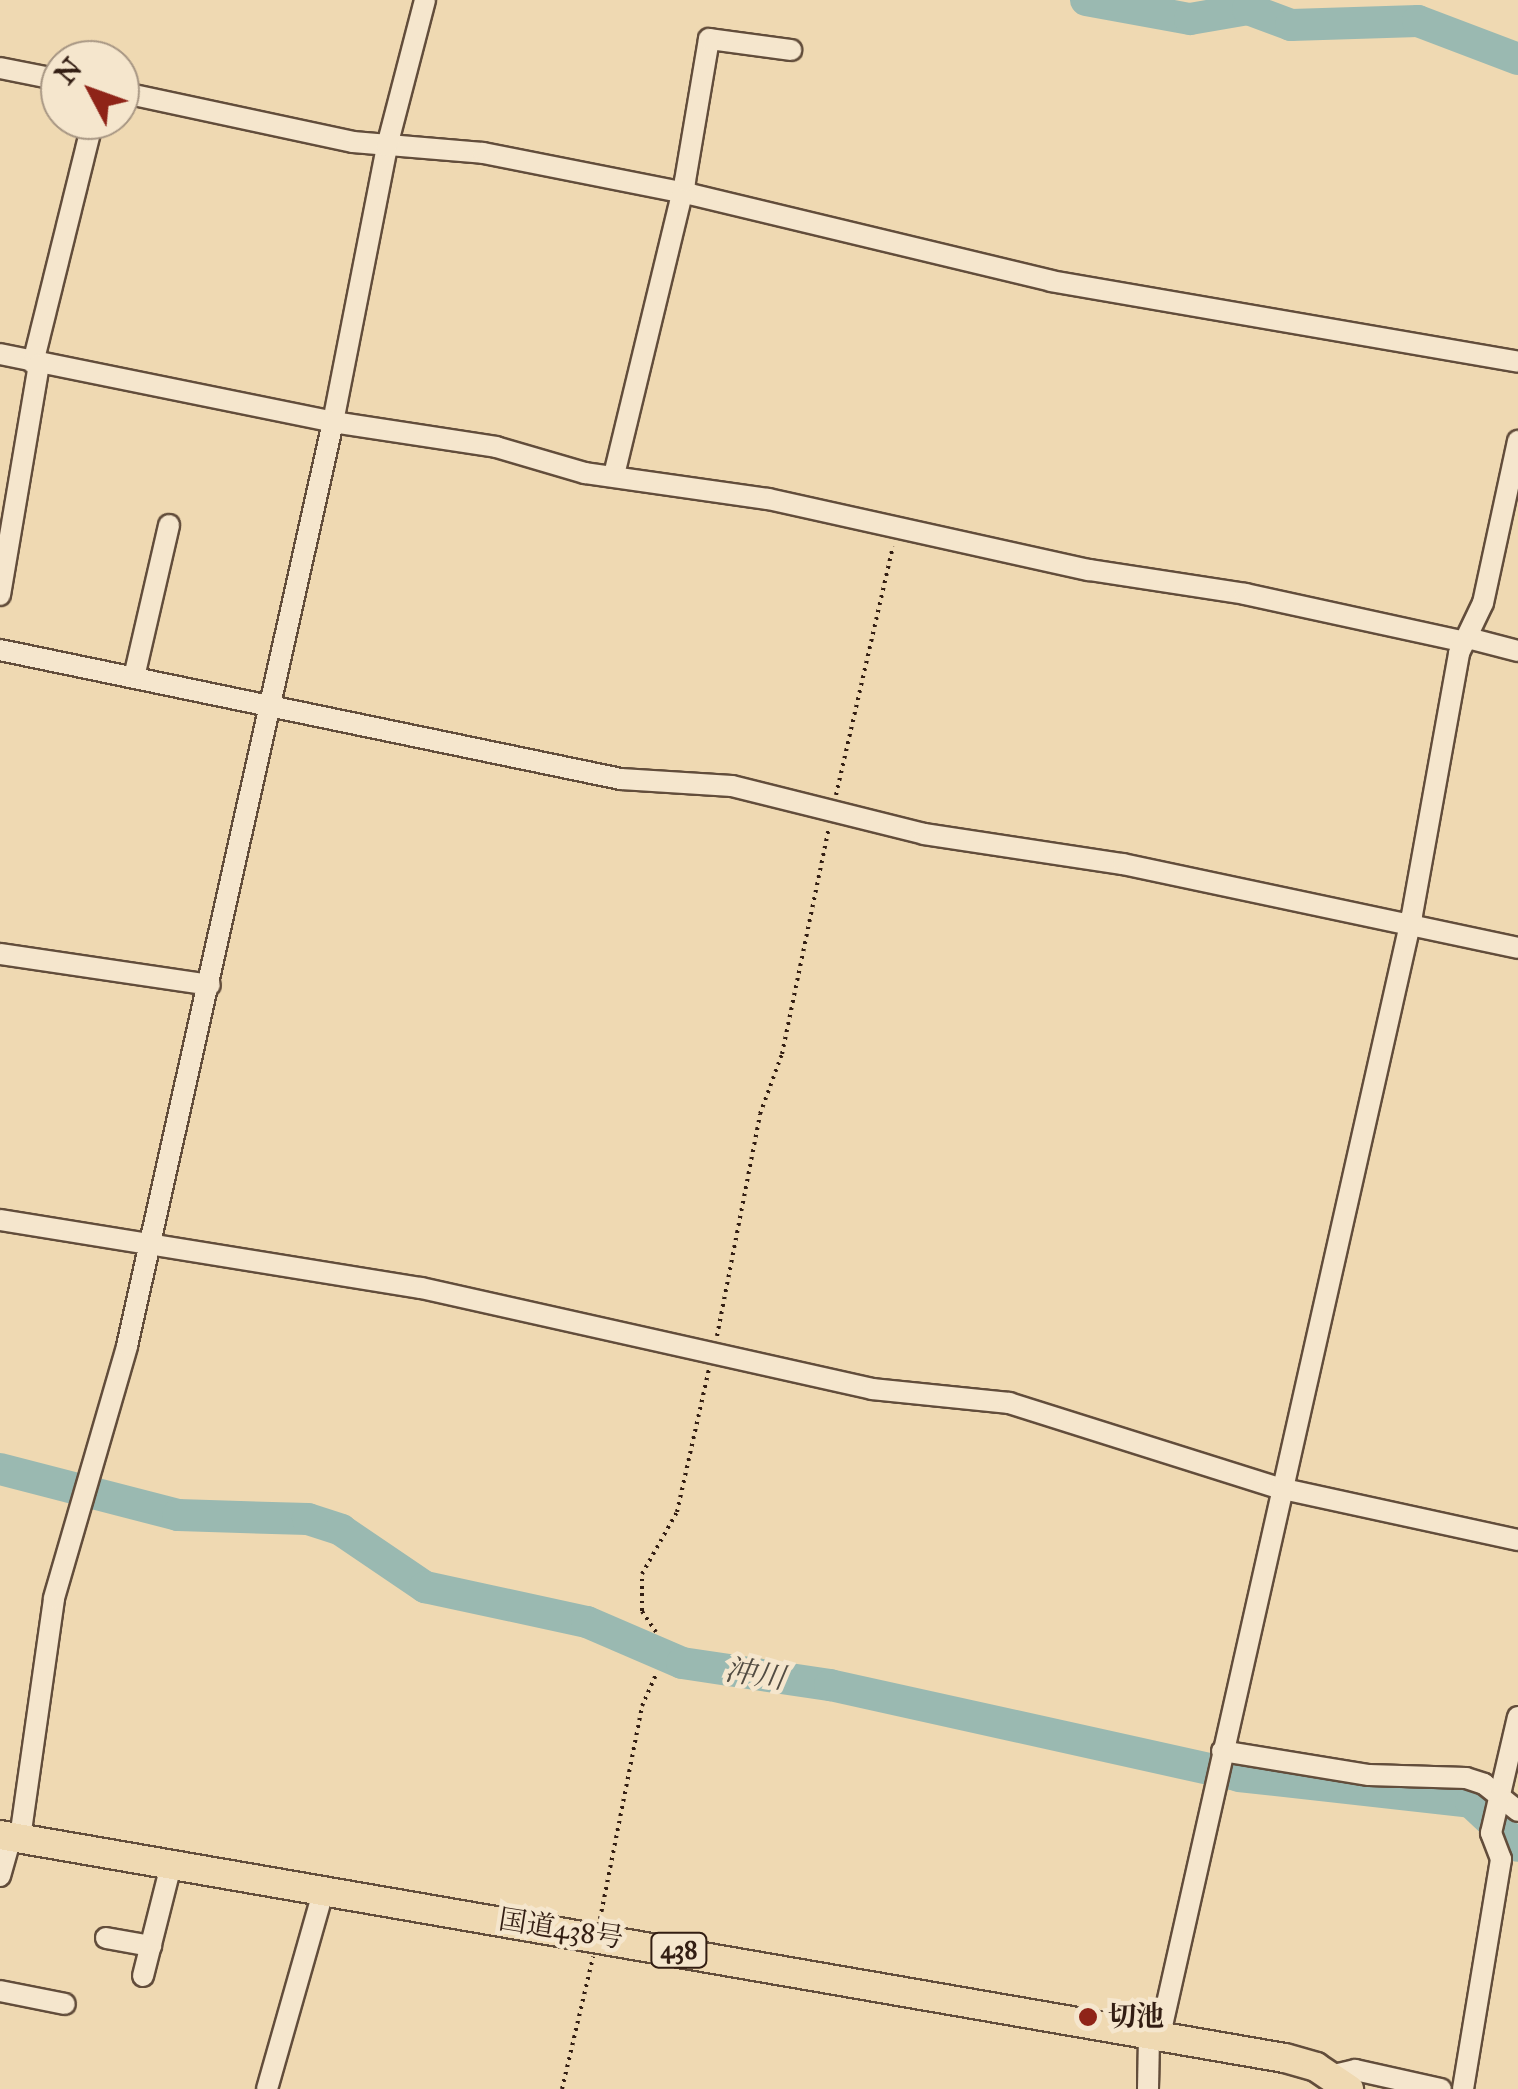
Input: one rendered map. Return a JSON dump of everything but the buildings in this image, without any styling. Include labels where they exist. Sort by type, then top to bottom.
[{"type":"highway","name":"国道438号","points":[[10,1837],[323,1892],[597,1934],[1154,2038],[1286,2058],[1342,2082]]},
{"type":"street","points":[[0,1876],[54,1598],[90,1480],[194,1028],[210,984],[388,146],[425,0]]},
{"type":"street","points":[[615,471],[682,194],[708,39],[792,50]]},
{"type":"street","points":[[0,68],[40,76]]},
{"type":"street","points":[[140,96],[388,146],[483,153],[682,194],[1051,281],[1518,362]]},
{"type":"street","points":[[0,595],[36,359],[88,140]]},
{"type":"street","points":[[0,354],[433,435],[1518,651]]},
{"type":"street","points":[[1148,2089],[1154,2038],[1216,1782],[1409,922],[1467,640],[1483,603],[1518,441]]},
{"type":"street","points":[[134,677],[165,587],[169,526]]},
{"type":"street","points":[[0,650],[271,708],[384,725],[620,778],[732,786],[833,807],[924,834],[1123,864],[1518,948]]},
{"type":"street","points":[[0,954],[210,984]]},
{"type":"street","points":[[0,1220],[420,1288],[713,1359],[872,1389],[1008,1403],[1280,1488],[1518,1540]]},
{"type":"street","points":[[1463,2089],[1502,1859],[1491,1834],[1507,1805],[1518,1717]]},
{"type":"street","points":[[1221,1756],[1369,1775],[1466,1778],[1507,1805]]},
{"type":"street","points":[[143,1976],[171,1866]]},
{"type":"street","points":[[267,2089],[323,1892]]},
{"type":"street","points":[[106,1938],[150,1946]]},
{"type":"street","points":[[0,1991],[24,1987],[64,2004]]},
{"type":"street","points":[[1342,2082],[1356,2070],[1441,2089]]},
{"type":"path","points":[[656,1632],[642,1611],[642,1574],[676,1512],[713,1359],[748,1170],[782,1054],[833,807],[898,527]]},
{"type":"path","points":[[562,2089],[642,1706],[657,1673]]},
{"type":"waterway","points":[[1086,0],[1190,19],[1248,9],[1291,25],[1418,21],[1518,59]]},
{"type":"waterway","name":"沖川","points":[[0,1469],[178,1515],[308,1519],[341,1530],[425,1587],[587,1622],[682,1663],[830,1685],[1239,1776],[1471,1802],[1518,1846]]},
{"type":"place","name":"切池","points":[[1088,2017]]}]
